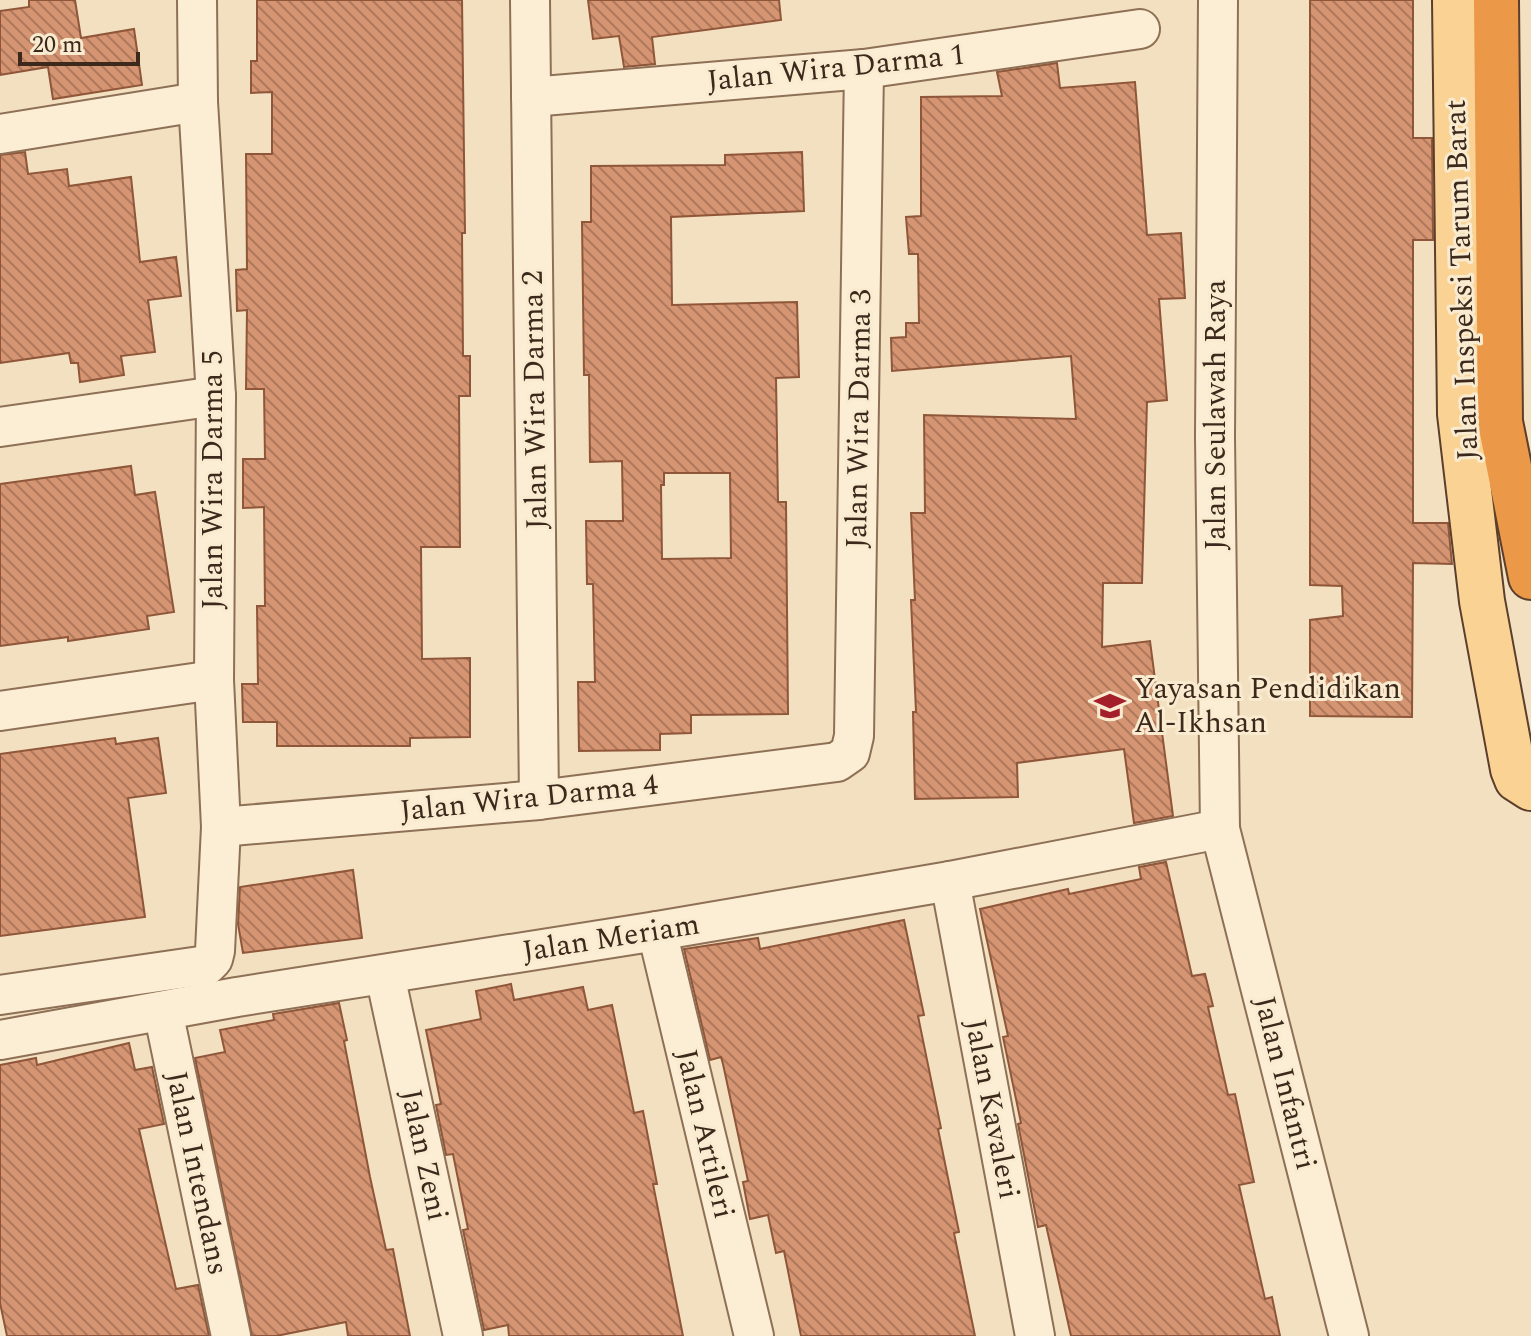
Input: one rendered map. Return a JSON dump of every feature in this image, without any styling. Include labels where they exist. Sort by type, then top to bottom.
[{"type":"highway","points":[[1496,0],[1500,422],[1531,577]]},
{"type":"main road","name":"Jalan Inspeksi Tarum Barat","points":[[1455,0],[1460,414],[1482,601],[1513,769],[1517,779],[1531,788]]},
{"type":"street","name":"Jalan Wira Darma 5","points":[[0,995],[207,965],[213,959],[221,827],[214,680],[216,396],[198,102],[197,0]]},
{"type":"street","name":"Jalan Wira Darma 2","points":[[530,0],[539,800]]},
{"type":"street","name":"Jalan Seulawah Raya","points":[[1218,0],[1215,437],[1220,829]]},
{"type":"street","name":"Jalan Wira Darma 1","points":[[531,97],[864,69],[1140,29]]},
{"type":"street","name":"Jalan Wira Darma 3","points":[[837,762],[850,753],[854,736],[864,69]]},
{"type":"street","points":[[0,134],[198,102]]},
{"type":"street","points":[[0,427],[216,396]]},
{"type":"street","points":[[0,711],[214,680]]},
{"type":"street","name":"Jalan Wira Darma 4","points":[[221,827],[539,800],[837,762]]},
{"type":"street","name":"Jalan Meriam","points":[[0,1040],[950,881],[1220,829]]},
{"type":"street","name":"Jalan Infantri","points":[[1220,829],[1349,1336]]},
{"type":"street","name":"Jalan Kavaleri","points":[[950,881],[1035,1336]]},
{"type":"street","name":"Jalan Artileri","points":[[657,931],[754,1336]]},
{"type":"street","name":"Jalan Zeni","points":[[385,975],[463,1336]]},
{"type":"street","name":"Jalan Intendans","points":[[163,1011],[231,1336]]},
{"type":"building","points":[[29,0],[75,0],[81,38],[134,29],[142,85],[53,99],[48,67],[0,75],[0,11],[29,7]]},
{"type":"building","points":[[257,0],[462,0],[463,356],[470,356],[470,396],[459,396],[460,547],[421,547],[422,659],[470,658],[470,737],[410,738],[410,746],[277,746],[277,722],[243,722],[242,684],[258,684],[257,606],[265,606],[264,507],[243,508],[243,459],[265,459],[264,389],[246,389],[247,310],[237,311],[236,270],[247,269],[246,154],[272,154],[272,92],[251,93],[251,61],[257,61]]},
{"type":"building","points":[[588,0],[779,0],[781,20],[652,37],[655,64],[624,67],[619,36],[593,39]]},
{"type":"building","points":[[1310,0],[1413,0],[1413,138],[1432,138],[1433,240],[1413,240],[1413,523],[1448,523],[1452,564],[1413,563],[1412,717],[1310,716],[1310,620],[1343,616],[1342,586],[1310,585]]},
{"type":"building","points":[[1057,63],[1060,88],[1135,82],[1147,235],[1181,233],[1185,298],[1159,299],[1167,400],[1147,402],[1142,583],[1103,583],[1102,647],[1150,641],[1173,816],[1134,823],[1124,749],[1017,763],[1018,797],[915,799],[913,712],[916,712],[911,600],[915,600],[911,513],[925,513],[924,415],[1076,419],[1071,356],[892,371],[891,338],[906,337],[906,323],[919,323],[918,254],[909,254],[906,217],[921,216],[921,97],[1002,96],[997,72]]},
{"type":"building","points":[[25,152],[28,174],[67,169],[69,186],[131,177],[140,262],[176,257],[181,296],[148,300],[155,352],[121,356],[124,375],[80,382],[78,363],[71,363],[69,353],[0,363],[0,155]]},
{"type":"building","points":[[802,152],[804,211],[671,217],[672,305],[797,302],[799,377],[776,378],[778,502],[786,502],[788,714],[691,715],[691,733],[660,734],[660,750],[579,751],[578,682],[595,682],[593,584],[587,584],[586,521],[623,521],[622,461],[590,462],[589,375],[584,375],[582,222],[591,222],[591,166],[725,165],[725,155]],"holes":[[[664,473],[730,473],[731,558],[662,559],[661,485],[664,485]]]},
{"type":"building","points":[[131,466],[135,495],[155,492],[174,612],[147,616],[149,629],[68,641],[68,637],[0,646],[0,484]]},
{"type":"building","points":[[115,738],[116,744],[158,738],[166,793],[128,798],[145,917],[0,936],[0,754]]},
{"type":"building","points":[[1166,862],[1192,976],[1205,974],[1213,1006],[1208,1007],[1228,1095],[1235,1094],[1254,1182],[1239,1185],[1265,1299],[1272,1297],[1280,1336],[1071,1336],[1046,1225],[1038,1227],[1003,1037],[1008,1036],[980,909],[1068,889],[1069,894],[1141,879],[1139,867]]},
{"type":"building","points":[[353,870],[362,938],[243,953],[238,924],[240,887]]},
{"type":"building","points":[[904,920],[924,1015],[918,1016],[941,1128],[938,1129],[959,1232],[954,1233],[975,1336],[801,1336],[784,1251],[776,1253],[768,1215],[750,1219],[743,1182],[748,1181],[723,1064],[721,1057],[710,1060],[684,949],[758,938],[760,949]]},
{"type":"building","points":[[511,984],[514,1000],[583,987],[588,1010],[612,1005],[634,1113],[643,1111],[657,1184],[653,1184],[683,1336],[509,1336],[508,1325],[484,1330],[463,1230],[468,1229],[453,1154],[446,1155],[436,1105],[441,1104],[426,1030],[481,1019],[476,991]]},
{"type":"building","points":[[339,1003],[370,1177],[386,1250],[393,1249],[410,1336],[348,1336],[346,1322],[276,1336],[252,1336],[195,1058],[225,1052],[220,1030],[274,1020],[273,1014]]},
{"type":"building","points":[[129,1043],[135,1070],[152,1067],[164,1124],[139,1129],[176,1289],[198,1285],[209,1336],[7,1336],[0,1303],[0,1065],[36,1058],[37,1065]]},
{"type":"place","name":"Yayasan Pendidikan Al-Ikhsan","points":[[1110,706]]}]
